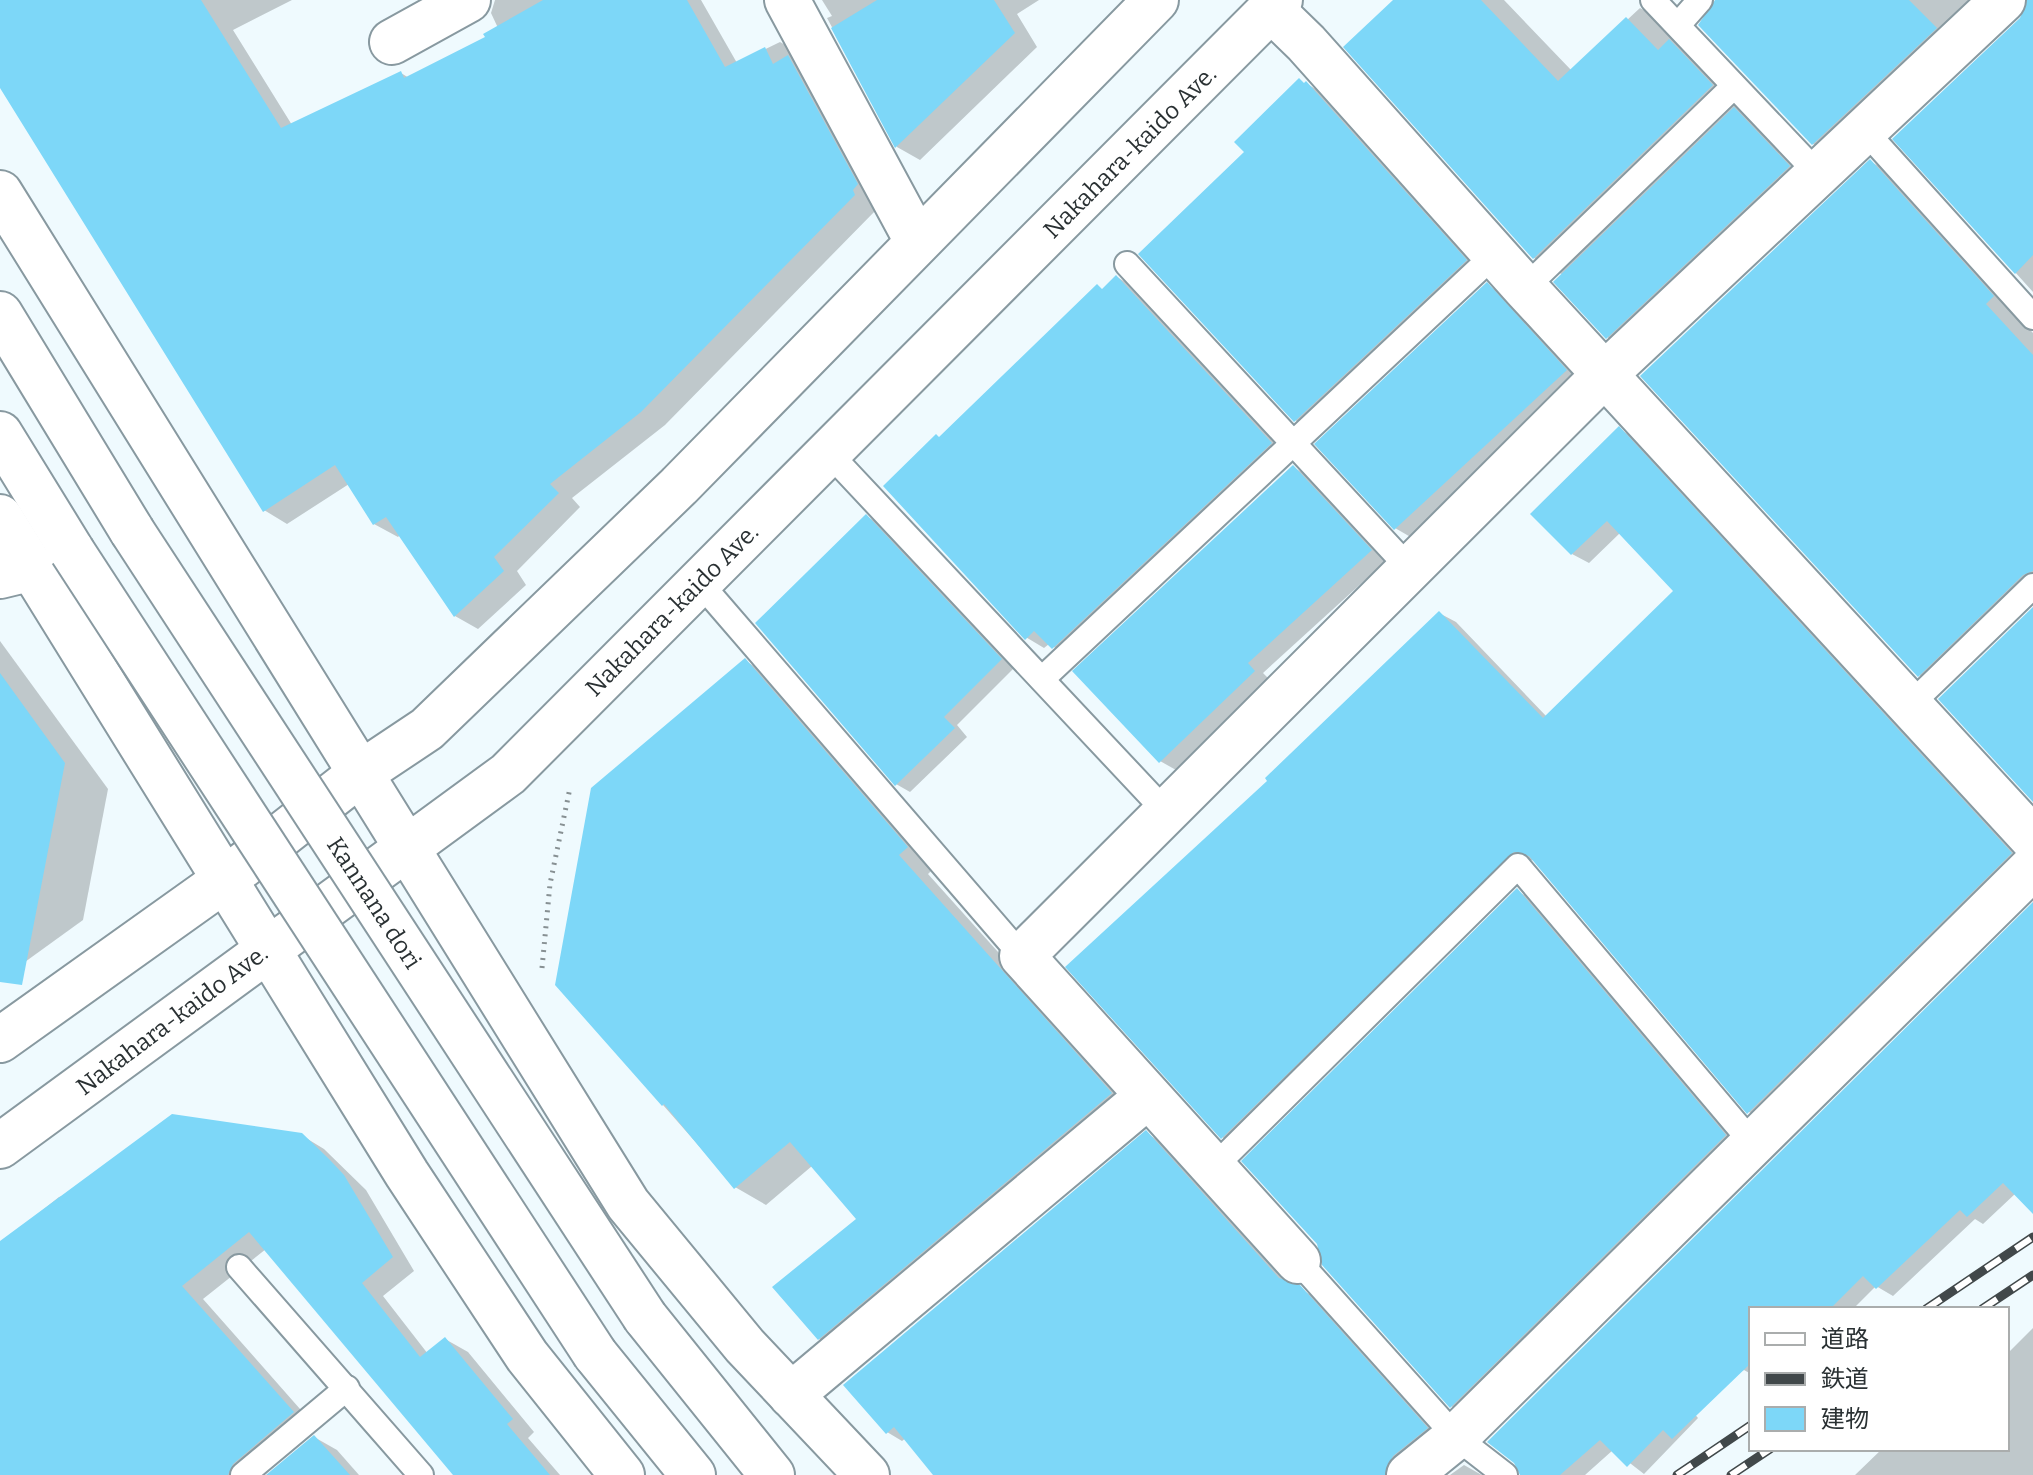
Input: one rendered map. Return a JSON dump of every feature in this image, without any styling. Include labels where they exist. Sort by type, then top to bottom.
[{"type":"main road","points":[[392,42],[468,0]]},
{"type":"main road","points":[[787,0],[917,241]]},
{"type":"main road","points":[[0,1040],[223,881],[361,773],[427,729],[679,486],[1156,0]]},
{"type":"main road","points":[[1298,1261],[1022,956],[1168,814],[1604,375],[1820,176],[2003,0]]},
{"type":"main road","points":[[1275,4],[1306,43],[1525,288],[2033,839]]},
{"type":"main road","name":"Nakahara-kaido Ave.","points":[[0,1146],[508,774],[1131,152],[1275,4]]},
{"type":"main road","points":[[0,193],[628,1204],[745,1346],[867,1475]]},
{"type":"main road","name":"Kannana dori","points":[[0,314],[132,531],[645,1317],[772,1475]]},
{"type":"main road","points":[[0,434],[35,565],[223,881],[269,947],[407,1174],[527,1356],[622,1475]]},
{"type":"main road","points":[[0,517],[595,1354],[693,1475]]},
{"type":"main road","points":[[1409,1475],[1456,1437],[2033,867]]},
{"type":"main road","points":[[791,1395],[1148,1096]]},
{"type":"lane","points":[[1653,0],[1732,88],[1820,176]]},
{"type":"lane","points":[[1678,25],[1700,0]]},
{"type":"lane","points":[[1525,288],[1732,88]]},
{"type":"lane","points":[[1866,132],[2033,317]]},
{"type":"lane","points":[[1042,679],[1495,254]]},
{"type":"lane","points":[[1127,264],[1409,568]]},
{"type":"lane","points":[[828,452],[1168,814]]},
{"type":"lane","points":[[700,583],[1022,956]]},
{"type":"lane","points":[[1909,706],[2033,586]]},
{"type":"lane","points":[[1213,1168],[1518,866],[1754,1145]]},
{"type":"lane","points":[[1298,1261],[1456,1437],[1505,1475]]},
{"type":"lane","points":[[239,1267],[421,1475]]},
{"type":"lane","points":[[243,1475],[347,1388]]},
{"type":"path","points":[[541,981],[550,884],[572,779]]},
{"type":"building","points":[[0,0],[201,0],[281,128],[401,71],[404,78],[485,37],[483,34],[543,0],[687,0],[725,67],[765,47],[773,64],[788,55],[858,184],[853,190],[855,195],[641,412],[550,484],[559,493],[494,557],[504,571],[454,617],[386,517],[373,525],[335,465],[263,512],[0,88]]},
{"type":"building","points":[[877,0],[994,0],[1015,33],[895,148],[831,28]]},
{"type":"building","points":[[1393,0],[1481,0],[1558,81],[1626,17],[1658,50],[1669,39],[1713,85],[1533,259],[1343,47]]},
{"type":"building","points":[[1715,0],[1909,0],[1937,28],[1812,145],[1698,25]]},
{"type":"building","points":[[2027,0],[2033,0],[2033,255],[2015,274],[1892,139],[2020,18]]},
{"type":"building","points":[[1299,78],[1304,83],[1306,81],[1467,260],[1294,422],[1138,254],[1244,152],[1234,142]]},
{"type":"building","points":[[1734,107],[1790,166],[1606,339],[1553,282]]},
{"type":"building","points":[[1870,159],[1994,296],[1986,304],[2033,355],[2033,571],[2023,575],[1918,677],[1640,376]]},
{"type":"building","points":[[1116,275],[1272,443],[1052,649],[1034,631],[1025,640],[883,486],[936,434],[939,437],[1097,284],[1102,289]]},
{"type":"building","points":[[1487,282],[1567,370],[1394,530],[1314,444]]},
{"type":"building","points":[[1619,426],[2012,853],[1747,1114],[1529,856],[1514,852],[1221,1139],[1065,967],[1267,781],[1265,778],[1439,611],[1543,718],[1673,591],[1607,521],[1571,555],[1530,514]]},
{"type":"building","points":[[1293,465],[1372,550],[1248,663],[1255,671],[1159,763],[1072,671]]},
{"type":"building","points":[[866,514],[1002,659],[944,717],[955,728],[895,786],[755,623]]},
{"type":"building","points":[[2033,607],[2033,802],[1938,699]]},
{"type":"building","points":[[745,658],[908,847],[899,855],[1112,1093],[818,1340],[772,1287],[856,1219],[790,1142],[734,1189],[664,1104],[662,1106],[555,985],[591,788]]},
{"type":"building","points":[[0,673],[65,763],[22,985],[0,982]]},
{"type":"building","points":[[1517,888],[1726,1135],[1450,1408],[1322,1265],[1317,1244],[1241,1161]]},
{"type":"building","points":[[2033,902],[2033,1214],[2003,1183],[1967,1217],[1960,1210],[1876,1289],[1863,1276],[1832,1307],[1749,1307],[1749,1365],[1672,1439],[1663,1430],[1627,1467],[1600,1440],[1560,1475],[1520,1475],[1514,1463],[1487,1442]]},
{"type":"building","points":[[172,1114],[302,1133],[344,1175],[393,1257],[362,1283],[420,1357],[445,1337],[513,1419],[507,1424],[550,1475],[453,1475],[249,1232],[182,1286],[294,1412],[233,1464],[228,1475],[0,1475],[0,1241]]},
{"type":"building","points":[[1146,1130],[1279,1278],[1300,1285],[1428,1428],[1393,1456],[1385,1475],[933,1475],[894,1427],[886,1434],[843,1385]]},
{"type":"building","points":[[314,1435],[350,1475],[266,1475]]},
{"type":"railway","points":[[1929,1307],[2033,1237]]},
{"type":"railway","points":[[1985,1307],[2033,1275]]},
{"type":"railway","points":[[1677,1475],[1749,1426]]},
{"type":"railway","points":[[1731,1475],[1767,1451]]}]
